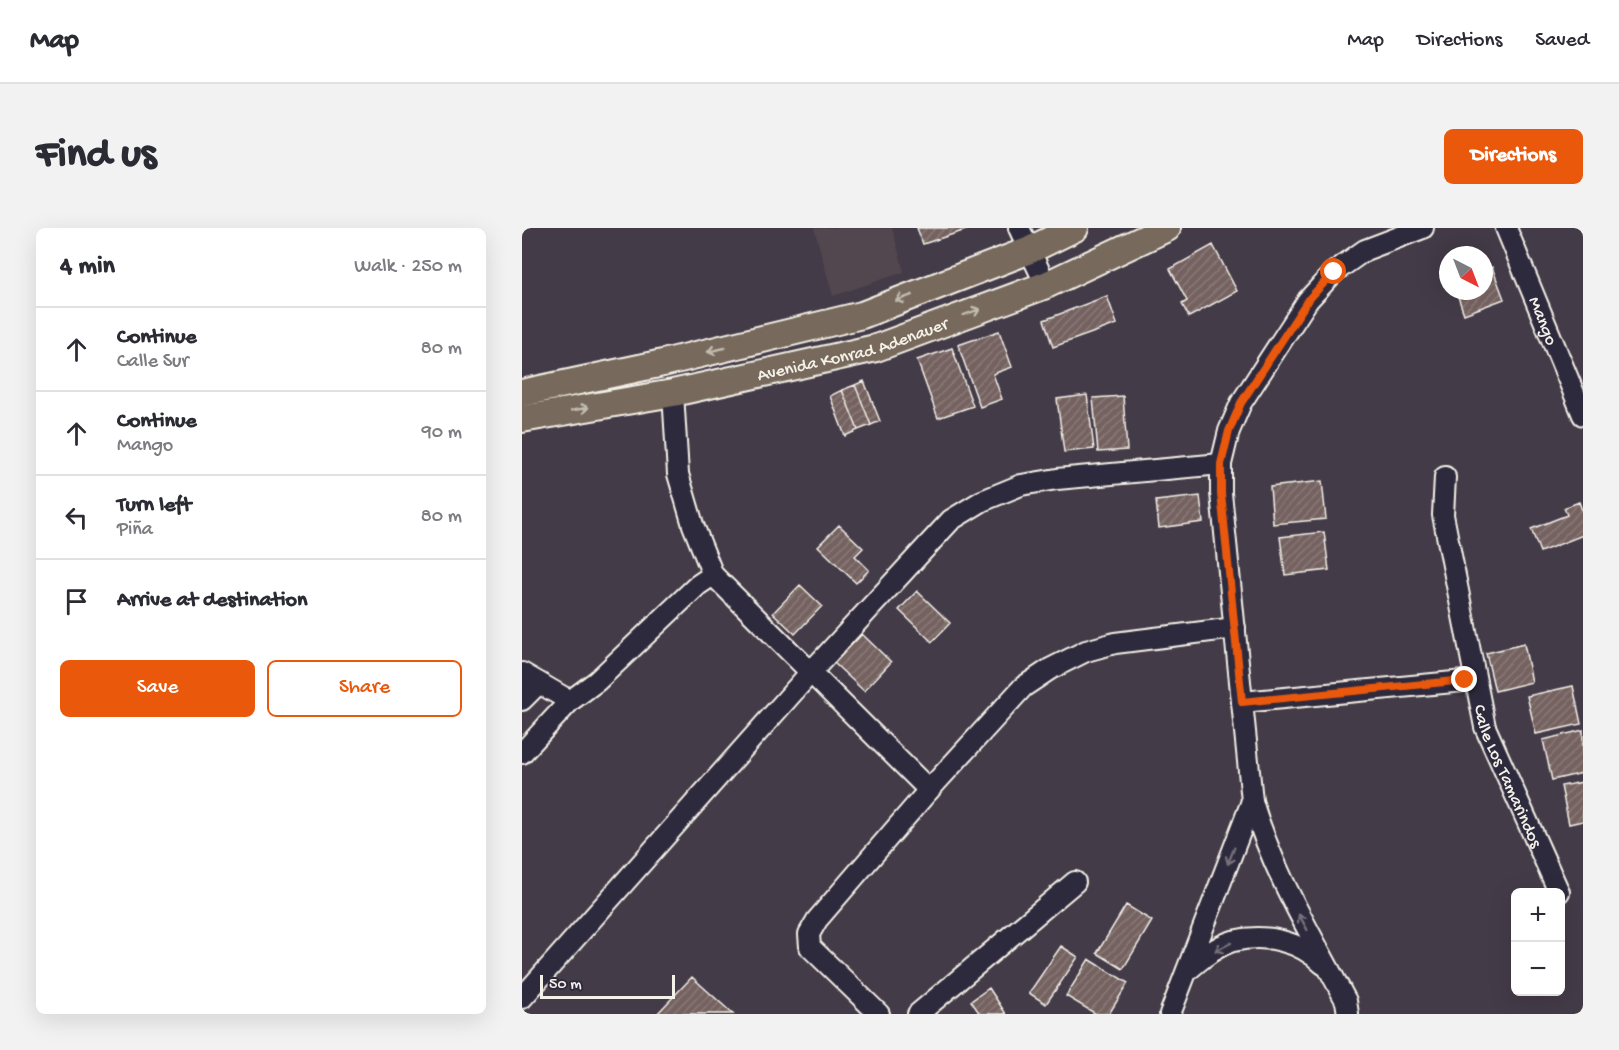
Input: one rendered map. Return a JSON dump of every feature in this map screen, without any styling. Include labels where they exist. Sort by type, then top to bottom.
[{"type":"main road","name":"Avenida Konrad Adenauer","points":[[522,393],[674,360],[861,315],[1024,239],[1075,228]]},
{"type":"main road","name":"Avenida Konrad Adenauer","points":[[522,419],[673,393],[876,348],[1046,285],[1167,228]]},
{"type":"street","points":[[1350,1010],[1277,871],[1263,838],[1252,801],[1221,493],[1221,464],[1229,431],[1241,403],[1308,300],[1334,272],[1365,250],[1423,228]]},
{"type":"street","name":"Mango","points":[[1506,228],[1583,415]]},
{"type":"street","points":[[1024,239],[1046,285]]},
{"type":"street","points":[[673,393],[678,474],[693,525],[712,575],[929,790]]},
{"type":"street","points":[[522,998],[810,673],[951,520],[982,501],[1021,485],[1057,479],[1221,464]]},
{"type":"street","name":"Calle Los Tamarindos","points":[[1445,477],[1443,515],[1485,727],[1557,888]]},
{"type":"street","points":[[522,753],[570,702],[597,681],[698,585],[712,575]]},
{"type":"street","points":[[879,1014],[810,946],[809,934],[817,920],[929,790],[1023,687],[1050,669],[1086,651],[1115,643],[1235,628]]},
{"type":"street","points":[[522,700],[530,678],[570,702]]},
{"type":"street","points":[[1242,702],[1475,680]]},
{"type":"street","points":[[1170,1014],[1252,801]]},
{"type":"street","points":[[918,1014],[1075,882]]},
{"type":"street","points":[[1185,973],[1206,955],[1232,942],[1260,937],[1288,942],[1314,955],[1331,973]]},
{"type":"shaded area","points":[[814,228],[892,228],[904,272],[833,296]]},
{"type":"building","points":[[917,228],[972,228],[923,244]]},
{"type":"building","points":[[1213,245],[1237,291],[1189,317],[1182,304],[1187,301],[1170,269]]},
{"type":"building","points":[[1493,270],[1504,299],[1464,314],[1459,300],[1493,300]]},
{"type":"building","points":[[1107,296],[1117,324],[1053,347],[1044,320]]},
{"type":"building","points":[[999,331],[1012,367],[993,374],[1002,399],[980,407],[958,345]]},
{"type":"building","points":[[952,348],[973,406],[938,418],[917,360]]},
{"type":"building","points":[[864,381],[880,421],[871,425],[855,385]]},
{"type":"building","points":[[855,385],[871,425],[858,430],[842,390]]},
{"type":"building","points":[[842,390],[858,430],[845,436],[830,396]]},
{"type":"building","points":[[1087,395],[1094,449],[1064,452],[1057,399]]},
{"type":"building","points":[[1123,396],[1127,450],[1098,452],[1093,398]]},
{"type":"building","points":[[1322,481],[1326,519],[1273,524],[1270,487]]},
{"type":"building","points":[[1200,496],[1203,522],[1159,528],[1156,501]]},
{"type":"building","points":[[1579,502],[1583,513],[1583,535],[1540,552],[1531,529],[1567,515],[1564,508]]},
{"type":"building","points":[[839,525],[863,548],[855,556],[869,570],[856,583],[818,546]]},
{"type":"building","points":[[1324,532],[1329,570],[1285,575],[1280,537]]},
{"type":"building","points":[[800,585],[822,606],[795,634],[773,613]]},
{"type":"building","points":[[917,591],[950,623],[932,642],[899,610]]},
{"type":"building","points":[[862,634],[891,662],[864,691],[834,663]]},
{"type":"building","points":[[1524,644],[1532,682],[1495,691],[1486,653]]},
{"type":"building","points":[[1573,686],[1581,724],[1536,734],[1527,696]]},
{"type":"building","points":[[1583,730],[1583,773],[1552,780],[1543,740]]},
{"type":"building","points":[[1583,782],[1583,821],[1569,824],[1561,786]]},
{"type":"building","points":[[1126,905],[1152,921],[1123,969],[1097,953]]},
{"type":"building","points":[[1061,946],[1078,957],[1046,1004],[1029,993]]},
{"type":"building","points":[[1089,959],[1128,983],[1109,1014],[1096,1014],[1066,996]]},
{"type":"building","points":[[692,977],[733,1014],[657,1014]]},
{"type":"building","points":[[989,988],[1006,1014],[980,1014],[971,1001]]},
{"type":"route","points":[[1334,272],[1308,300],[1241,403],[1229,431],[1221,464],[1221,493],[1242,702],[1465,680]]}]
